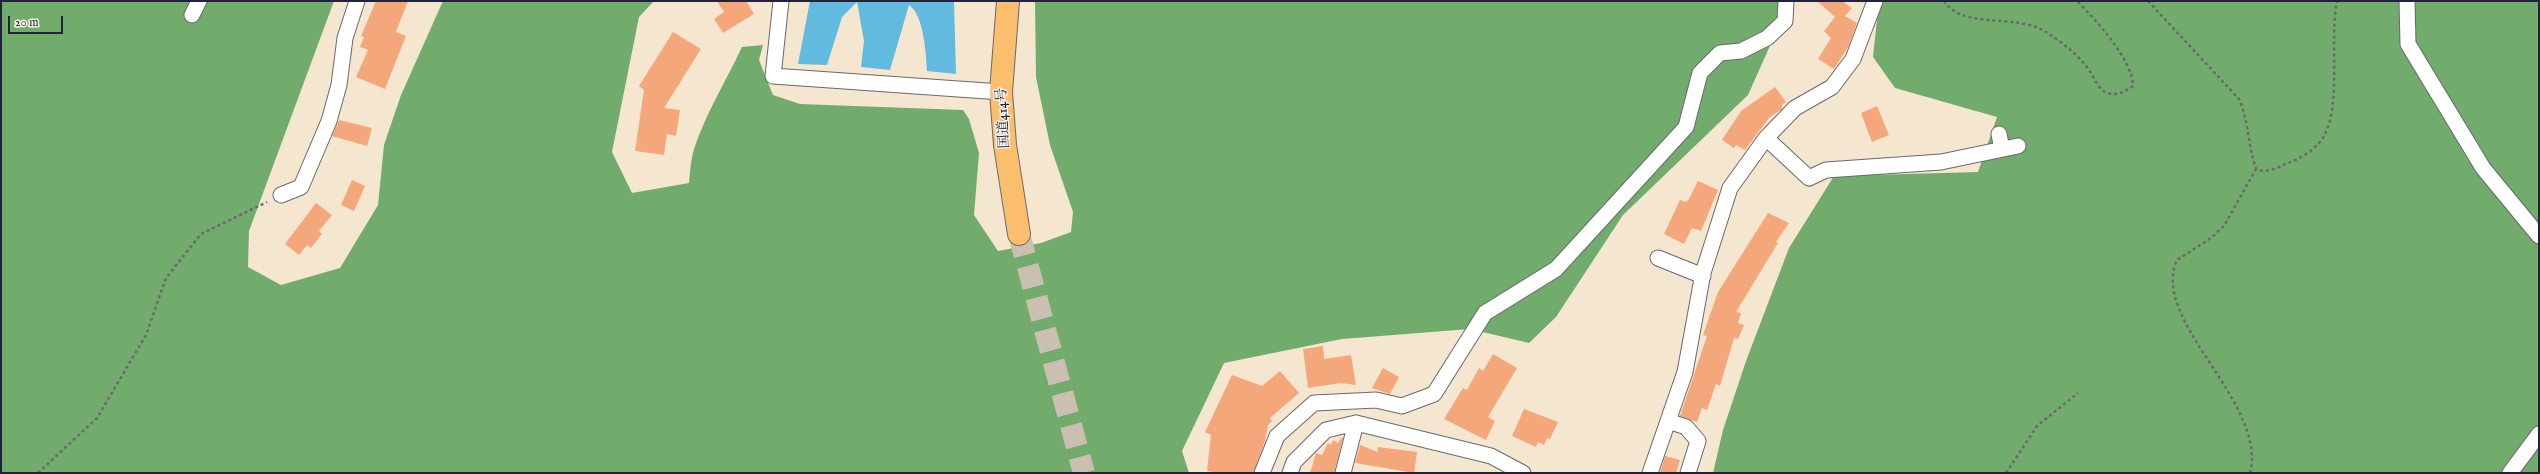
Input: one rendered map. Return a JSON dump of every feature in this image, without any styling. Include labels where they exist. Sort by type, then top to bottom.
[{"type":"highway","name":"国道414号","points":[[1008,1],[1001,92],[1005,145],[1019,234]]},
{"type":"street","points":[[192,15],[199,1]]},
{"type":"street","points":[[281,195],[301,188],[328,121],[339,85],[345,38],[357,1]]},
{"type":"street","points":[[781,1],[773,76],[1001,92]]},
{"type":"street","points":[[1262,473],[1277,436],[1314,403],[1376,400],[1402,406],[1434,394],[1484,313],[1556,269],[1686,127],[1700,73],[1720,53],[1741,51],[1767,38],[1785,21],[1786,1]]},
{"type":"street","points":[[1650,473],[1685,372],[1703,276],[1730,188],[1766,138],[1794,108],[1832,87],[1854,59],[1875,1]]},
{"type":"street","points":[[2407,1],[2408,44],[2482,168],[2539,236]]},
{"type":"street","points":[[1998,134],[2002,149]]},
{"type":"street","points":[[1766,138],[1809,178],[1826,170],[1941,162],[2018,146]]},
{"type":"street","points":[[1658,258],[1703,276]]},
{"type":"street","points":[[1668,421],[1686,427],[1698,441],[1688,473]]},
{"type":"street","points":[[1343,473],[1356,423]]},
{"type":"street","points":[[1290,473],[1294,462],[1326,430],[1356,423],[1491,456],[1523,473]]},
{"type":"street","points":[[2510,473],[2539,434]]},
{"type":"path","points":[[1944,1],[1948,8],[1961,16],[2028,24],[2042,29],[2064,44],[2084,62],[2104,92],[2114,94],[2126,92],[2133,86],[2133,78],[2112,39],[2077,1]]},
{"type":"path","points":[[2148,1],[2239,99],[2246,115],[2256,170],[2224,226],[2211,238],[2177,260],[2172,280],[2180,312],[2247,429],[2254,460],[2250,473]]},
{"type":"path","points":[[2256,170],[2262,172],[2274,169],[2295,160],[2324,137],[2332,106],[2333,38],[2337,1]]},
{"type":"path","points":[[38,473],[97,418],[146,335],[166,278],[200,234],[281,195]]},
{"type":"path","points":[[2006,473],[2037,426],[2078,393]]},
{"type":"green space","points":[[1,1],[334,1],[249,231],[248,267],[281,285],[340,268],[378,205],[384,145],[401,95],[443,1],[654,1],[639,17],[612,152],[632,193],[689,183],[692,157],[699,136],[710,110],[742,47],[763,45],[759,60],[773,95],[800,104],[963,110],[969,119],[979,153],[974,215],[998,251],[1041,243],[1071,232],[1073,212],[1050,145],[1036,77],[1035,1],[1790,1],[1748,95],[1623,215],[1556,317],[1529,343],[1470,329],[1342,339],[1224,363],[1182,451],[1189,473],[1,473]]},
{"type":"green space","points":[[1879,1],[2539,1],[2539,473],[1713,473],[1723,430],[1746,361],[1789,248],[1834,176],[1978,172],[1997,117],[1895,88],[1873,57]]},
{"type":"water","points":[[810,1],[954,1],[956,74],[927,71],[925,45],[921,26],[914,10],[909,5],[890,70],[861,67],[864,41],[857,2],[842,17],[827,65],[798,64]]},
{"type":"building","points":[[376,1],[408,1],[396,32],[406,36],[385,89],[356,77],[368,50],[360,47],[364,37],[361,36]]},
{"type":"building","points":[[717,1],[746,1],[754,14],[723,33],[714,19],[724,12]]},
{"type":"building","points":[[1817,1],[1842,1],[1852,8],[1845,16],[1857,23],[1848,47],[1834,69],[1818,59],[1831,38],[1824,31],[1835,17]]},
{"type":"building","points":[[673,32],[701,49],[664,108],[680,110],[676,136],[667,134],[664,155],[635,151],[644,90],[639,86]]},
{"type":"building","points":[[1775,87],[1786,102],[1782,105],[1782,109],[1769,118],[1745,150],[1736,145],[1734,148],[1722,140],[1741,111]]},
{"type":"building","points":[[1877,106],[1889,135],[1872,142],[1861,113]]},
{"type":"building","points":[[339,120],[372,128],[367,146],[332,136]]},
{"type":"building","points":[[352,180],[365,186],[354,211],[341,205]]},
{"type":"building","points":[[1698,181],[1718,190],[1701,231],[1692,228],[1684,244],[1664,234],[1680,200],[1686,202],[1689,199]]},
{"type":"building","points":[[316,203],[332,215],[319,231],[322,234],[311,248],[307,245],[299,255],[285,244]]},
{"type":"building","points":[[1768,213],[1789,223],[1776,242],[1778,243],[1736,312],[1741,313],[1738,323],[1744,325],[1738,339],[1734,338],[1720,386],[1716,384],[1707,410],[1702,408],[1697,422],[1680,416],[1707,336],[1703,335],[1718,292]]},
{"type":"building","points":[[1323,346],[1324,359],[1351,355],[1356,385],[1341,383],[1308,388],[1303,349]]},
{"type":"building","points":[[1493,354],[1517,368],[1488,417],[1495,421],[1486,440],[1444,419],[1463,388],[1467,390],[1479,368],[1483,371]]},
{"type":"building","points":[[1383,368],[1399,377],[1390,394],[1372,388]]},
{"type":"building","points":[[1280,371],[1299,393],[1270,418],[1272,421],[1268,425],[1265,441],[1253,473],[1217,473],[1207,471],[1211,435],[1205,432],[1232,375],[1262,386]]},
{"type":"building","points":[[1524,409],[1558,422],[1550,439],[1547,438],[1544,445],[1538,442],[1536,447],[1512,436]]},
{"type":"building","points":[[1341,438],[1343,438],[1334,473],[1310,473],[1316,453],[1322,455],[1328,443],[1331,445],[1333,440],[1338,443]]},
{"type":"building","points":[[1360,445],[1378,452],[1378,447],[1417,452],[1414,473],[1355,463]]},
{"type":"building","points":[[1665,456],[1680,460],[1676,473],[1660,473]]},
{"type":"tunnel","points":[[1019,234],[1084,473]]}]
